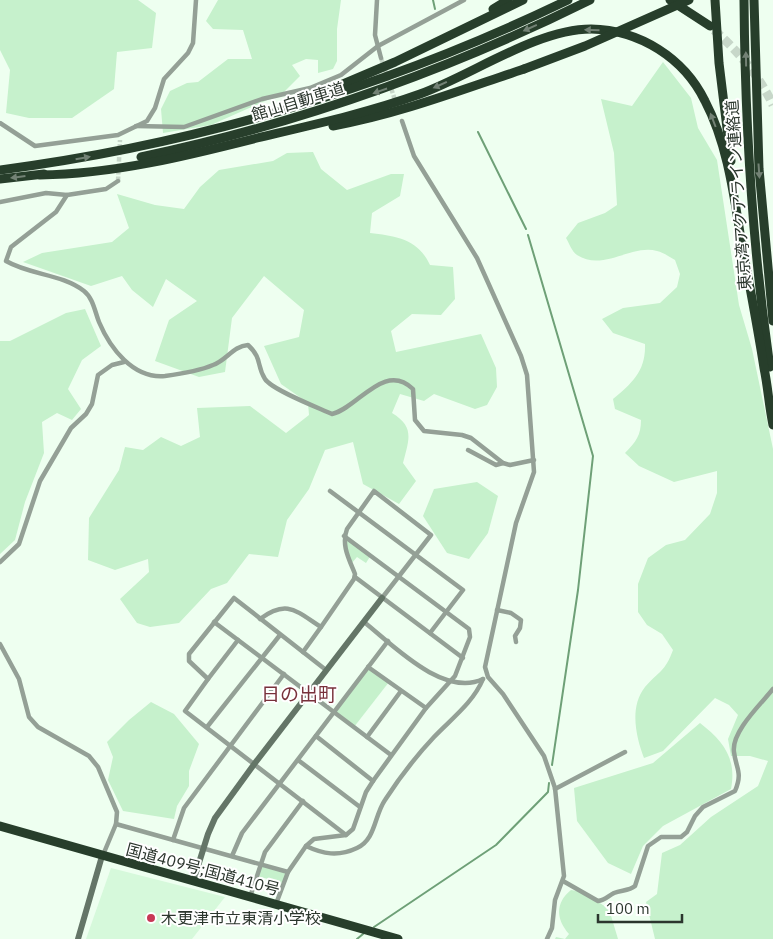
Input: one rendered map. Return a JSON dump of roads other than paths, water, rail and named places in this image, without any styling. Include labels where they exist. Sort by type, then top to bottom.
[{"type":"highway","points":[[462,30],[474,20],[508,0]]},
{"type":"highway","points":[[274,115],[462,30],[522,0]]},
{"type":"highway","name":"館山自動車道","points":[[0,170],[123,151],[206,133],[274,115],[397,74],[482,39],[568,0]]},
{"type":"highway","name":"館山自動車道","points":[[0,180],[125,161],[192,146],[326,109],[445,66],[590,0]]},
{"type":"highway","points":[[670,0],[710,26]]},
{"type":"highway","points":[[262,137],[381,116],[585,46],[689,0]]},
{"type":"highway","points":[[715,0],[719,63],[727,139],[734,180],[734,198]]},
{"type":"highway","name":"東京湾アクアライン連絡道","points":[[744,0],[750,179],[762,314],[773,387]]},
{"type":"highway","name":"東京湾アクアライン連絡道","points":[[754,0],[758,169],[773,321]]},
{"type":"highway","points":[[40,175],[82,174],[199,152],[335,120],[422,93],[512,52],[564,32],[586,29],[621,32],[646,42],[670,57],[692,78],[706,103],[719,134],[734,198],[773,425]]},
{"type":"highway","name":"国道409号;国道410号","points":[[0,826],[398,939]]},
{"type":"street","points":[[0,123],[35,146],[119,138],[147,121],[155,108],[164,79],[188,53],[193,43],[196,0]]},
{"type":"street","points":[[377,0],[375,35],[381,58]]},
{"type":"street","points":[[136,126],[184,127],[262,99],[310,88],[341,75],[378,46],[464,0]]},
{"type":"street","points":[[402,121],[414,156],[477,258],[521,356],[527,375],[534,472],[516,522],[486,661],[488,677],[504,694],[540,749],[548,765],[555,789],[564,867],[563,881],[555,900],[552,928],[548,939]]},
{"type":"street","points":[[0,202],[46,193],[67,195],[106,189],[118,181]]},
{"type":"street","points":[[67,195],[56,212],[11,247],[6,261],[57,279],[83,291],[88,296],[102,328],[124,362],[151,375],[164,376],[214,365],[236,347],[248,345],[258,354],[260,368],[268,383],[332,414],[349,407],[381,383],[391,380],[403,382],[413,388],[415,420],[420,428],[432,433],[462,435],[471,438],[503,463],[510,465],[534,460]]},
{"type":"street","points":[[0,562],[19,544],[40,481],[70,428],[86,414],[92,404],[98,374],[112,365],[124,362]]},
{"type":"street","points":[[468,450],[496,465],[503,463]]},
{"type":"street","points":[[330,491],[463,590],[430,634]]},
{"type":"street","points":[[193,882],[203,848],[216,818],[255,763],[310,693],[326,670],[364,622],[382,598],[431,535],[374,491],[344,536],[344,544],[355,577],[382,598],[430,634],[463,658]]},
{"type":"street","points":[[276,904],[288,872],[306,846],[314,839],[346,835],[352,829],[373,781],[426,708],[455,676],[457,665],[463,658],[470,632],[399,576],[344,536]]},
{"type":"street","points":[[303,652],[355,577]]},
{"type":"street","points":[[208,679],[188,658],[189,654],[234,598],[326,670]]},
{"type":"street","points":[[260,619],[272,610],[293,608],[321,626]]},
{"type":"street","points":[[497,610],[512,613],[521,620],[520,628],[514,636],[516,642]]},
{"type":"street","points":[[214,622],[391,756]]},
{"type":"street","points":[[364,622],[427,672],[449,681],[474,683],[488,677]]},
{"type":"street","points":[[208,727],[280,635]]},
{"type":"street","points":[[238,640],[185,711],[255,763],[346,835]]},
{"type":"street","points":[[232,856],[242,833],[388,641]]},
{"type":"street","points":[[0,644],[19,679],[29,717],[38,727],[89,756],[98,767],[117,812],[116,824],[102,856],[78,939]]},
{"type":"street","points":[[368,667],[426,708]]},
{"type":"street","points":[[173,840],[184,808],[284,674]]},
{"type":"street","points":[[306,846],[324,854],[334,854],[358,848],[368,839],[384,801],[433,738],[478,691],[483,679]]},
{"type":"street","points":[[563,881],[598,901],[635,886],[648,846],[661,837],[681,837],[687,832],[694,816],[703,807],[735,790],[740,772],[733,751],[737,738],[749,716],[773,690]]},
{"type":"street","points":[[367,737],[402,691]]},
{"type":"street","points":[[316,736],[373,781]]},
{"type":"street","points":[[555,789],[625,752]]},
{"type":"street","points":[[298,760],[360,807]]},
{"type":"street","points":[[250,897],[260,864],[274,838],[303,801]]},
{"type":"street","points":[[116,824],[288,872]]},
{"type":"waterway","points":[[433,0],[435,9]]},
{"type":"waterway","points":[[478,132],[526,229]]},
{"type":"waterway","points":[[528,235],[593,456],[578,590],[552,765]]},
{"type":"waterway","points":[[374,927],[496,845],[548,792],[549,783]]},
{"type":"waterway","points":[[357,939],[363,934]]},
{"type":"tunnel","points":[[714,30],[748,65],[762,84],[773,105]]},
{"type":"tunnel","points":[[381,58],[396,103]]},
{"type":"tunnel","points":[[118,181],[120,140]]},
{"type":"place","name":"木更津市立東清小学校","points":[[151,918]]},
{"type":"district","name":"日の出町","points":[[299,694]]}]
